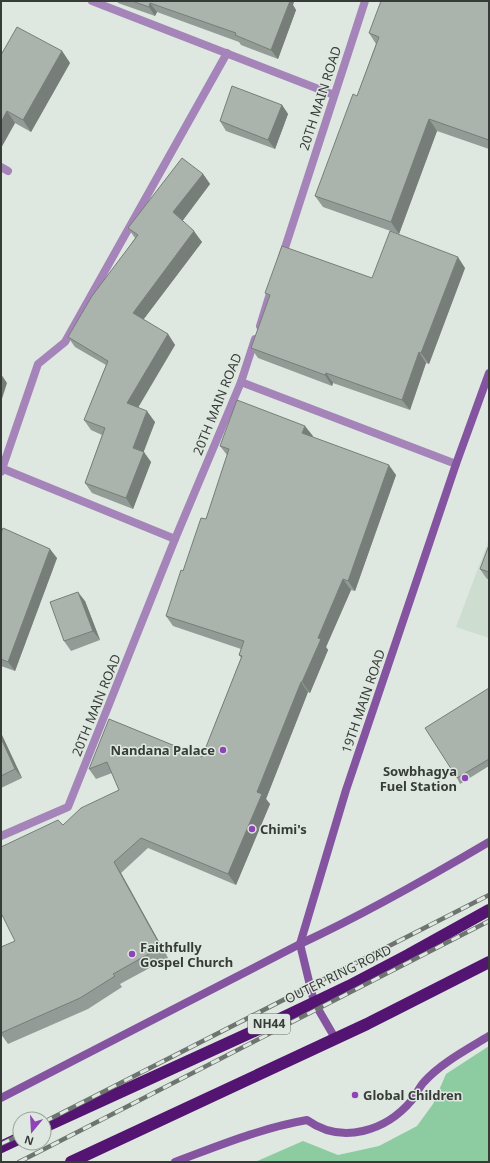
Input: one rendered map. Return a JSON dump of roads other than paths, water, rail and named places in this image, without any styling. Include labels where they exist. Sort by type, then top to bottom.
[{"type":"highway","name":"OUTER RING ROAD","points":[[52,1123],[349,986],[489,910]]},
{"type":"highway","points":[[71,1162],[335,1038],[489,962]]},
{"type":"highway","points":[[1,1146],[12,1141]]},
{"type":"street","points":[[92,1],[334,95]]},
{"type":"street","name":"20TH MAIN ROAD","points":[[280,261],[365,1]]},
{"type":"street","points":[[175,538],[1,469],[38,364],[65,342],[227,53]]},
{"type":"street","name":"20TH MAIN ROAD","points":[[1,836],[68,807],[175,538],[241,382],[275,276]]},
{"type":"street","name":"19TH MAIN ROAD","points":[[300,944],[346,790],[456,464],[489,373]]},
{"type":"street","points":[[241,382],[456,464]]},
{"type":"street","points":[[1,1098],[324,933],[443,869],[489,842]]},
{"type":"street","points":[[300,944],[314,1002],[335,1038]]},
{"type":"street","points":[[175,1162],[261,1131],[284,1124],[307,1120],[316,1127],[333,1133],[349,1134],[366,1131],[393,1118],[412,1100],[424,1082],[448,1062],[489,1036]]},
{"type":"railway","points":[[52,1118],[489,895]]},
{"type":"railway","points":[[19,1162],[489,921]]},
{"type":"railway","points":[[1,1144],[12,1139]]},
{"type":"place","name":"Nandana Palace","points":[[223,750]]},
{"type":"place","name":"Sowbhagya Fuel Station","points":[[465,778]]},
{"type":"place","name":"Chimi's","points":[[252,829]]},
{"type":"place","name":"Faithfully Gospel Church","points":[[132,954]]},
{"type":"place","name":"Global Children","points":[[355,1095]]}]
